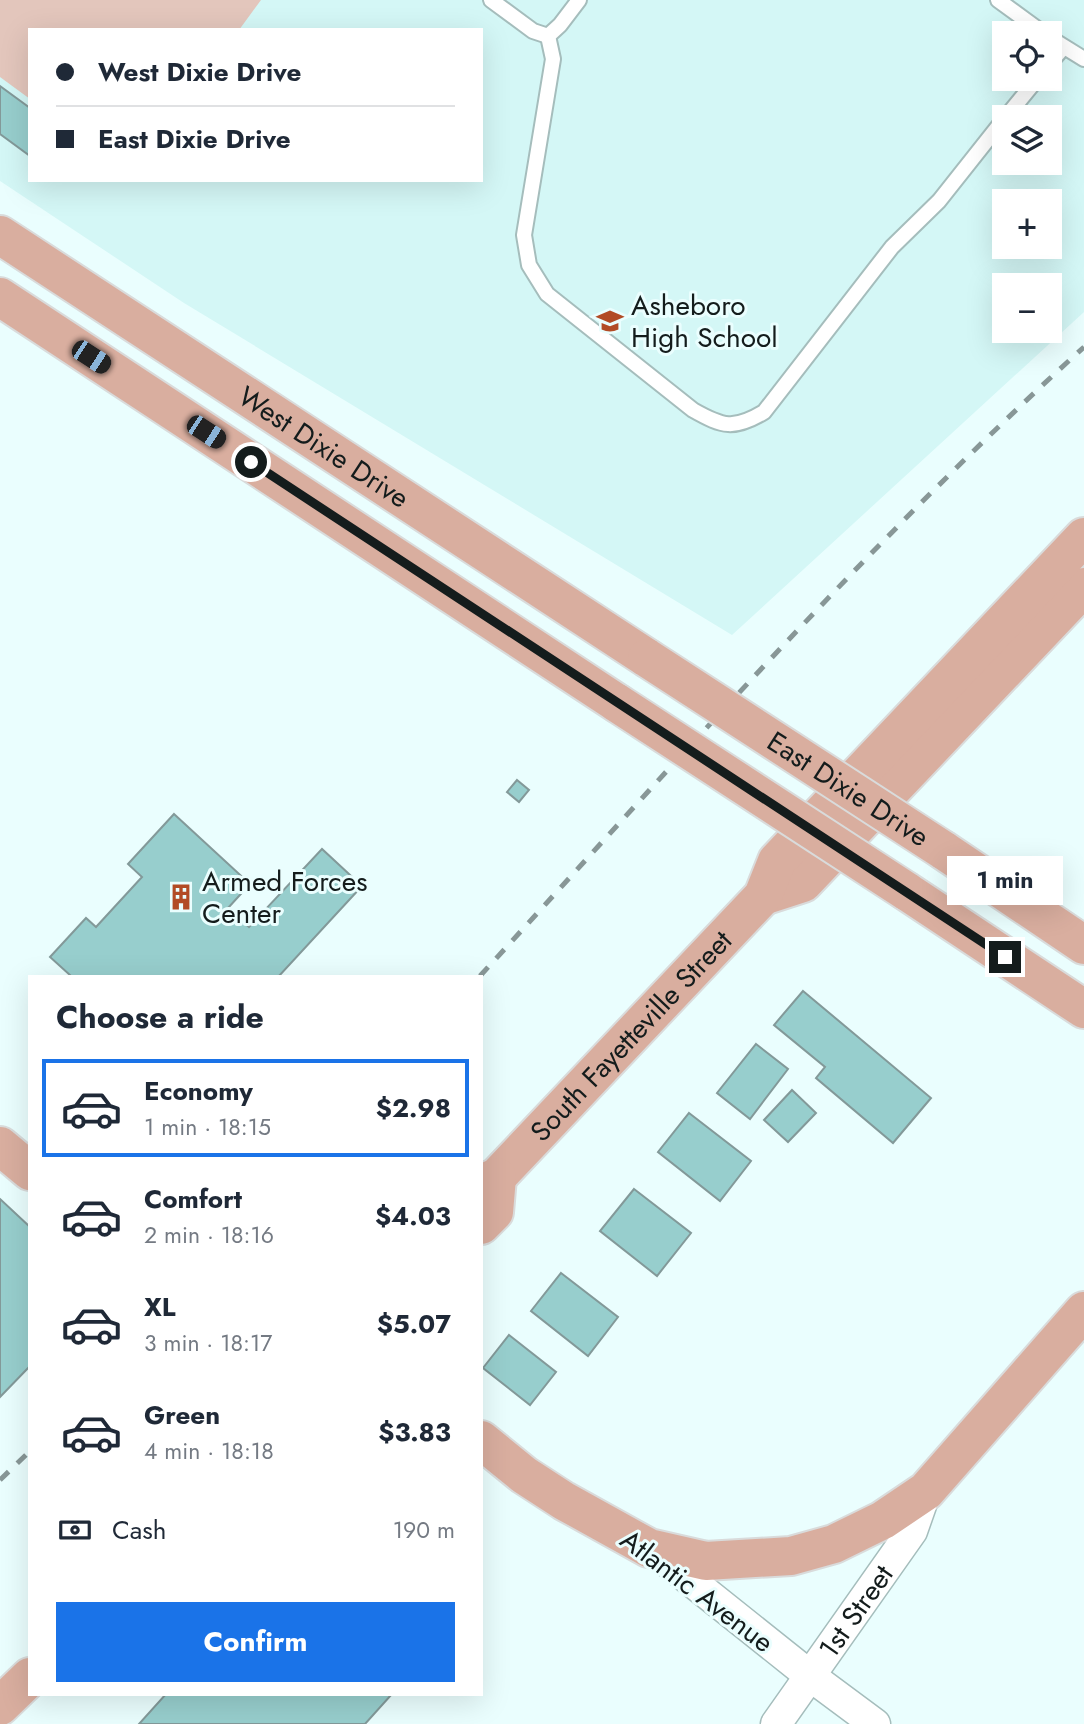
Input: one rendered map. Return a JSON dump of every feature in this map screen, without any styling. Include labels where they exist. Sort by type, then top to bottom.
[{"type":"main road","name":"West Dixie Drive","points":[[0,235],[647,658]]},
{"type":"main road","name":"West Dixie Drive","points":[[0,297],[617,703]]},
{"type":"main road","name":"South Fayetteville Street","points":[[483,1223],[494,1212],[489,1180],[763,896],[777,861],[1084,537]]},
{"type":"main road","name":"South Fayetteville Street","points":[[763,896],[803,883],[1084,587]]},
{"type":"main road","name":"East Dixie Drive","points":[[647,658],[1084,945]]},
{"type":"main road","name":"East Dixie Drive","points":[[617,703],[1084,1009]]},
{"type":"main road","points":[[1025,971],[1084,1027]]},
{"type":"main road","points":[[0,1146],[28,1169]]},
{"type":"main road","points":[[649,1548],[706,1561],[791,1556],[834,1544],[883,1520],[926,1491],[1081,1316]]},
{"type":"main road","name":"Atlantic Avenue","points":[[483,1442],[524,1475],[649,1548]]},
{"type":"main road","points":[[0,1706],[28,1679]]},
{"type":"street","name":"1st Street","points":[[776,1724],[912,1531],[926,1491]]},
{"type":"street","name":"Atlantic Avenue","points":[[649,1548],[808,1675],[875,1724]]},
{"type":"lane","points":[[491,0],[533,31],[548,36]]},
{"type":"lane","points":[[548,36],[561,25],[579,0]]},
{"type":"lane","points":[[998,0],[1027,21]]},
{"type":"lane","points":[[548,36],[553,59],[524,235],[529,265],[547,294],[564,309],[693,410],[713,422],[745,424],[764,412],[892,247],[939,201],[992,134]]},
{"type":"lane","points":[[1063,48],[1084,59]]},
{"type":"lane","points":[[1016,105],[1027,91]]},
{"type":"shaded area","name":"Asheboro High School","points":[[0,0],[1084,0],[1084,312],[1062,332],[1062,273],[992,273],[992,343],[1050,343],[732,635],[184,303],[0,181]]},
{"type":"shaded area","points":[[0,0],[261,0],[240,28],[28,28],[28,98],[0,77]]},
{"type":"building","points":[[0,86],[28,107],[28,155],[0,134]]},
{"type":"building","points":[[517,780],[529,790],[519,802],[507,792]]},
{"type":"building","name":"Armed Forces Center","points":[[174,814],[250,884],[228,908],[249,927],[322,849],[362,886],[280,975],[70,975],[50,957],[86,918],[96,927],[142,877],[128,864]]},
{"type":"building","points":[[803,991],[931,1098],[893,1143],[816,1078],[825,1067],[774,1025]]},
{"type":"building","points":[[756,1044],[788,1069],[750,1119],[717,1093]]},
{"type":"building","points":[[792,1090],[816,1113],[788,1142],[764,1120]]},
{"type":"building","points":[[689,1113],[751,1161],[720,1201],[658,1152]]},
{"type":"building","points":[[634,1189],[691,1233],[657,1276],[600,1231]]},
{"type":"building","points":[[0,1199],[28,1225],[28,1368],[0,1397]]},
{"type":"building","points":[[561,1273],[618,1317],[588,1356],[531,1311]]},
{"type":"building","points":[[509,1335],[556,1372],[530,1405],[483,1368]]},
{"type":"building","points":[[164,1696],[390,1696],[365,1724],[139,1724]]},
{"type":"railway","points":[[481,975],[850,575],[926,497],[1084,347]]},
{"type":"railway","points":[[0,1480],[28,1453]]},
{"type":"place","name":"Asheboro High School","points":[[610,321]]},
{"type":"place","name":"Armed Forces Center","points":[[181,897]]},
{"type":"route","points":[[251,462],[1005,957]]}]
